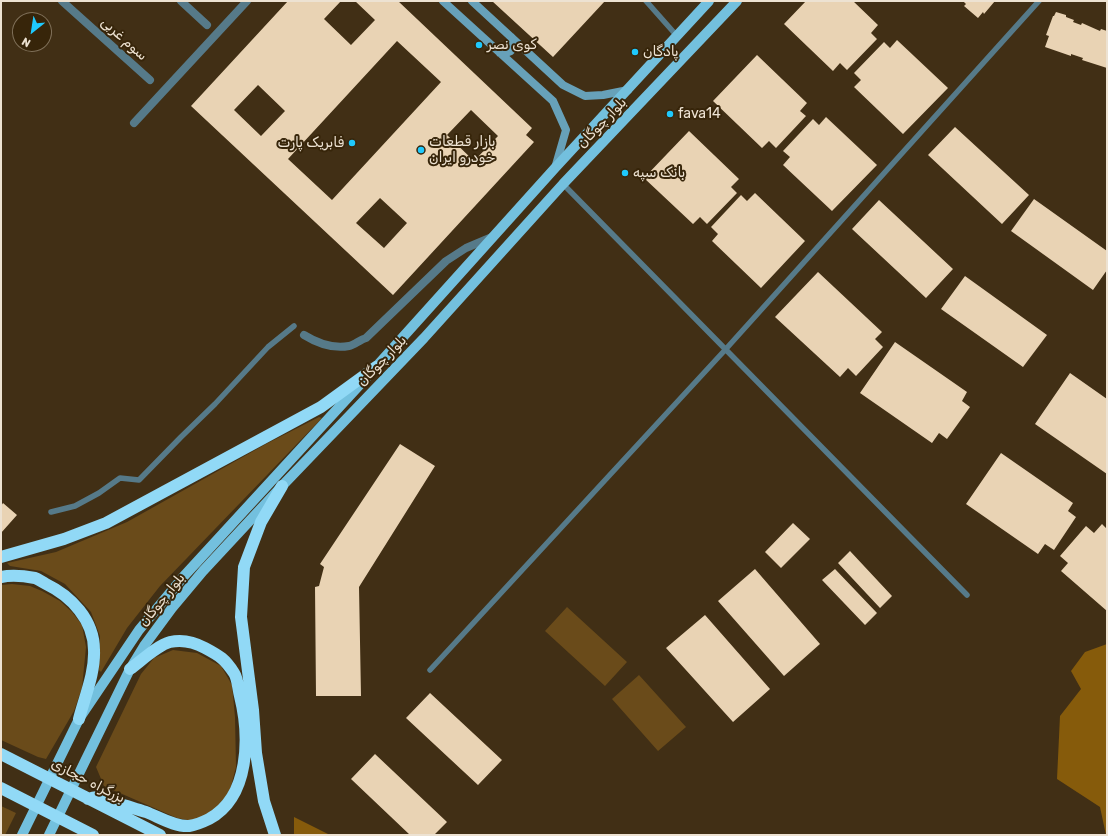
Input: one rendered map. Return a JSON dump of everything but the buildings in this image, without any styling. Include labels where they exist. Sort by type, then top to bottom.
[{"type":"highway","points":[[1,557],[64,539],[106,523],[321,407],[376,367]]},
{"type":"highway","points":[[275,835],[264,801],[256,753],[253,710],[240,616],[244,567],[261,522],[282,486]]},
{"type":"highway","points":[[1,577],[10,576],[35,578],[57,589],[76,605],[90,627],[94,649],[92,674],[79,719]]},
{"type":"highway","points":[[88,799],[96,796],[177,824],[188,826],[208,820],[219,813],[229,802],[237,789],[242,772],[244,754],[245,729],[242,702],[235,675],[222,657],[197,644],[184,640],[169,642],[130,669]]},
{"type":"highway","name":"بزرگراه حجازی","points":[[2,754],[160,835]]},
{"type":"highway","points":[[1,788],[92,835]]},
{"type":"main road","points":[[443,1],[553,101],[566,130],[555,168]]},
{"type":"main road","points":[[472,1],[563,85],[585,96],[602,95],[628,90]]},
{"type":"main road","name":"بلوار چوگان","points":[[22,835],[79,719],[139,630],[184,576],[709,1]]},
{"type":"main road","name":"بلوار چوگان","points":[[49,835],[130,669],[144,646],[172,608],[203,571],[424,338],[563,184],[737,1]]},
{"type":"main road","points":[[500,53],[511,51],[511,37]]},
{"type":"street","name":"سوم غربی","points":[[62,1],[150,80]]},
{"type":"street","points":[[181,1],[207,25]]},
{"type":"street","points":[[134,123],[247,1]]},
{"type":"street","points":[[304,335],[333,347],[349,346],[366,338],[446,261],[466,248],[496,234]]},
{"type":"lane","points":[[646,1],[677,36]]},
{"type":"lane","points":[[430,670],[724,350],[1039,1]]},
{"type":"lane","points":[[563,184],[724,350],[967,595]]},
{"type":"lane","points":[[51,512],[82,503],[120,478],[139,480],[215,404],[268,347],[294,326]]},
{"type":"shaded area","points":[[319,417],[322,418],[160,586],[127,628],[101,672],[99,670],[100,636],[91,612],[65,584],[41,571],[10,566],[7,563],[56,552],[127,522],[266,444]]},
{"type":"shaded area","points":[[12,584],[30,586],[60,601],[72,612],[82,625],[86,647],[82,688],[74,711],[46,759],[38,757],[1,740],[1,585]]},
{"type":"shaded area","points":[[567,607],[627,662],[605,686],[545,631]]},
{"type":"shaded area","points":[[1107,644],[1106,835],[1100,807],[1057,779],[1060,716],[1081,689],[1071,671],[1085,652]]},
{"type":"shaded area","points":[[173,650],[197,653],[221,666],[232,685],[235,717],[236,767],[229,794],[212,814],[193,821],[177,818],[104,786],[96,767],[141,674],[154,658]]},
{"type":"shaded area","points":[[639,675],[686,727],[658,751],[612,699]]},
{"type":"shaded area","points":[[1,806],[16,813],[5,835],[1,835]]},
{"type":"shaded area","points":[[294,817],[330,835],[294,835]]},
{"type":"place","name":"کوی نصر","points":[[479,45]]},
{"type":"place","name":"پادگان","points":[[635,52]]},
{"type":"place","name":"fava14","points":[[670,114]]},
{"type":"place","name":"فابریک پارت","points":[[352,143]]},
{"type":"place","name":"بازار قطعات خودرو ایران","points":[[421,150]]},
{"type":"place","name":"بانک سپه","points":[[625,173]]}]
